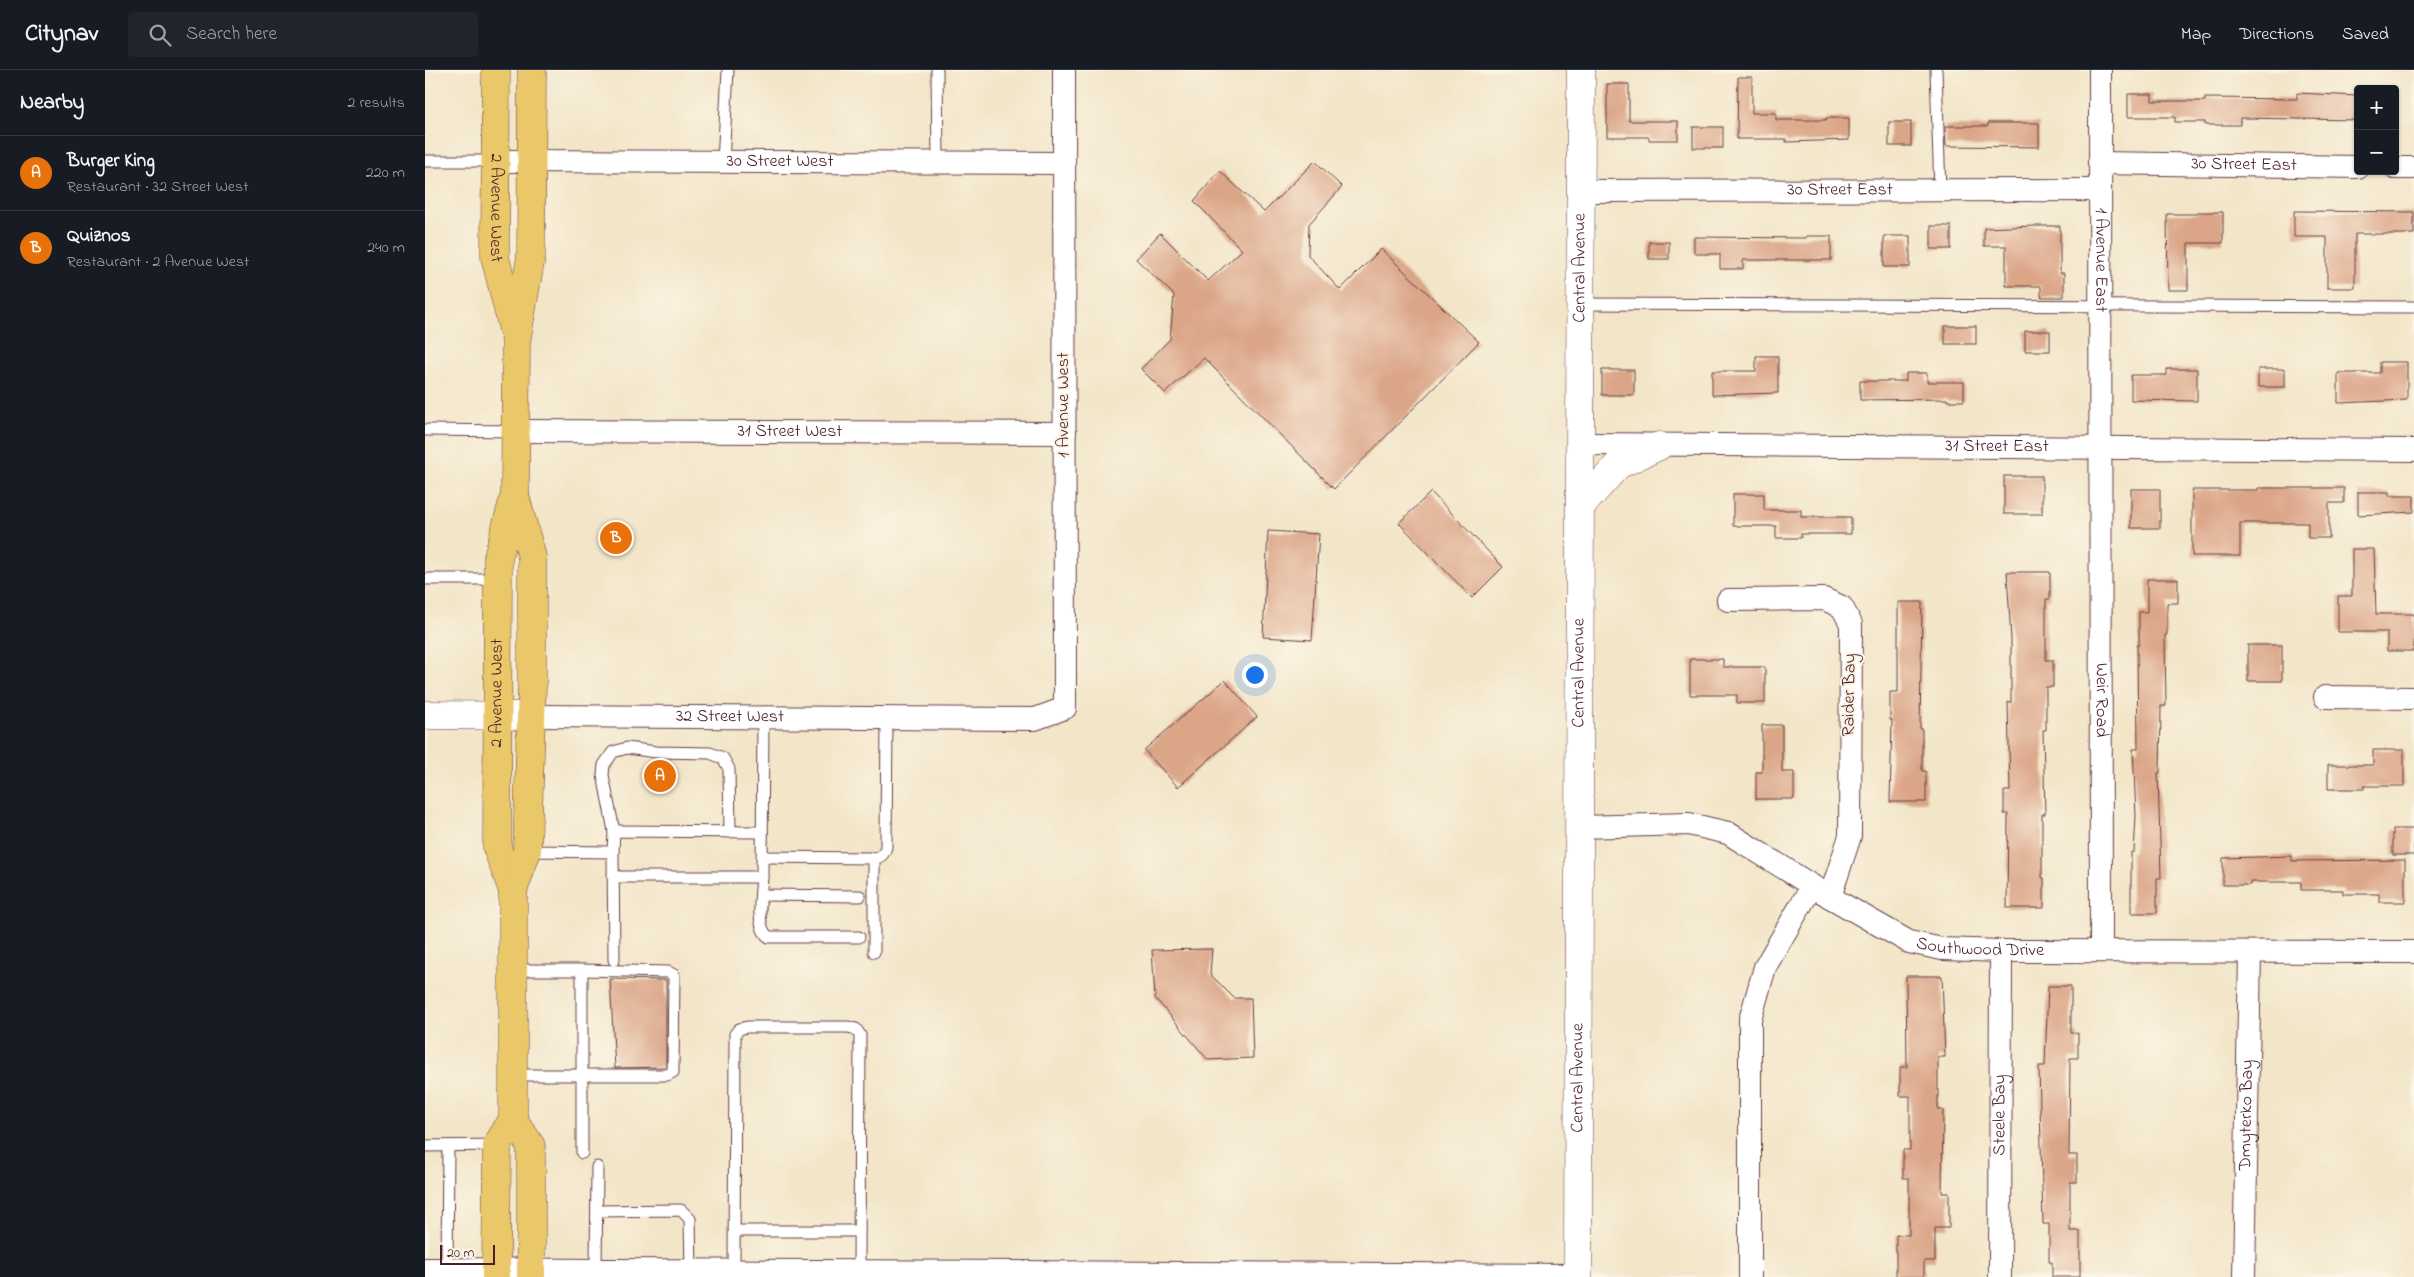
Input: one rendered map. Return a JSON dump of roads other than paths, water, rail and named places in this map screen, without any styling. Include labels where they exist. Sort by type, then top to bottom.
[{"type":"highway","name":"2 Avenue West","points":[[496,70],[495,257],[516,342]]},
{"type":"highway","name":"2 Avenue West","points":[[513,891],[497,848],[498,557],[515,494],[516,342],[531,257],[532,70]]},
{"type":"highway","name":"2 Avenue West","points":[[513,1119],[513,891],[527,851],[531,716],[532,557],[515,494]]},
{"type":"highway","points":[[496,1273],[497,1145],[513,1119],[531,1146],[531,1273]]},
{"type":"street","name":"1 Avenue West","points":[[1035,719],[1065,708],[1064,70]]},
{"type":"street","name":"Central Avenue","points":[[1578,1276],[1581,70]]},
{"type":"street","name":"1 Avenue East","points":[[2100,70],[2100,449]]},
{"type":"street","name":"30 Street West","points":[[496,161],[1064,163]]},
{"type":"street","name":"30 Street East","points":[[2099,163],[2354,167]]},
{"type":"street","points":[[2399,168],[2414,168]]},
{"type":"street","name":"30 Street East","points":[[1581,191],[1940,192],[2100,190]]},
{"type":"street","name":"31 Street West","points":[[515,430],[1065,433]]},
{"type":"street","name":"31 Street East","points":[[1581,444],[2414,450]]},
{"type":"street","points":[[1581,506],[1618,465],[1659,446]]},
{"type":"street","name":"Weir Road","points":[[2100,449],[2101,950]]},
{"type":"street","name":"Raider Bay","points":[[1729,600],[1824,599],[1842,607],[1851,624],[1850,836],[1821,892],[1765,967],[1750,1020],[1750,1277]]},
{"type":"street","points":[[2325,697],[2414,698]]},
{"type":"street","name":"32 Street West","points":[[425,715],[1035,719]]},
{"type":"street","name":"Southwood Drive","points":[[1580,827],[1689,824],[1727,833],[1821,892],[1909,942],[1942,949],[2001,951],[2414,952]]},
{"type":"street","name":"Steele Bay","points":[[2000,1277],[2001,951]]},
{"type":"street","name":"Dmyterko Bay","points":[[2244,1277],[2250,952]]},
{"type":"street","points":[[436,1269],[496,1273],[596,1270],[734,1270],[1106,1275],[1578,1276]]},
{"type":"lane","points":[[723,162],[728,70]]},
{"type":"lane","points":[[937,70],[938,162]]},
{"type":"lane","points":[[1936,70],[1940,192]]},
{"type":"lane","points":[[425,161],[496,161]]},
{"type":"lane","points":[[1581,304],[2414,307]]},
{"type":"lane","points":[[425,430],[515,430]]},
{"type":"lane","points":[[425,579],[498,579]]},
{"type":"lane","points":[[763,717],[762,932],[769,937],[859,937]]},
{"type":"lane","points":[[762,857],[874,858],[884,853],[886,847],[887,718]]},
{"type":"lane","points":[[614,960],[613,852],[615,831],[603,775],[604,764],[613,752],[627,748],[656,752],[711,753],[723,758],[729,768],[730,832]]},
{"type":"lane","points":[[615,831],[762,832]]},
{"type":"lane","points":[[527,851],[613,852]]},
{"type":"lane","points":[[874,858],[874,952]]},
{"type":"lane","points":[[613,877],[762,877]]},
{"type":"lane","points":[[761,895],[860,896]]},
{"type":"lane","points":[[513,970],[668,972],[674,975],[675,991],[674,1068],[671,1074],[513,1075]]},
{"type":"lane","points":[[581,970],[581,1153]]},
{"type":"lane","points":[[734,1270],[735,1034],[739,1029],[747,1027],[848,1027],[856,1029],[860,1035],[859,1271]]},
{"type":"lane","points":[[425,1146],[497,1145]]},
{"type":"lane","points":[[436,1269],[448,1146]]},
{"type":"lane","points":[[596,1270],[597,1166]]},
{"type":"lane","points":[[597,1211],[685,1212],[690,1219],[691,1270]]},
{"type":"lane","points":[[735,1231],[859,1231]]},
{"type":"place","name":"Quiznos","points":[[616,538]]},
{"type":"place","name":"Burger King","points":[[660,776]]}]
